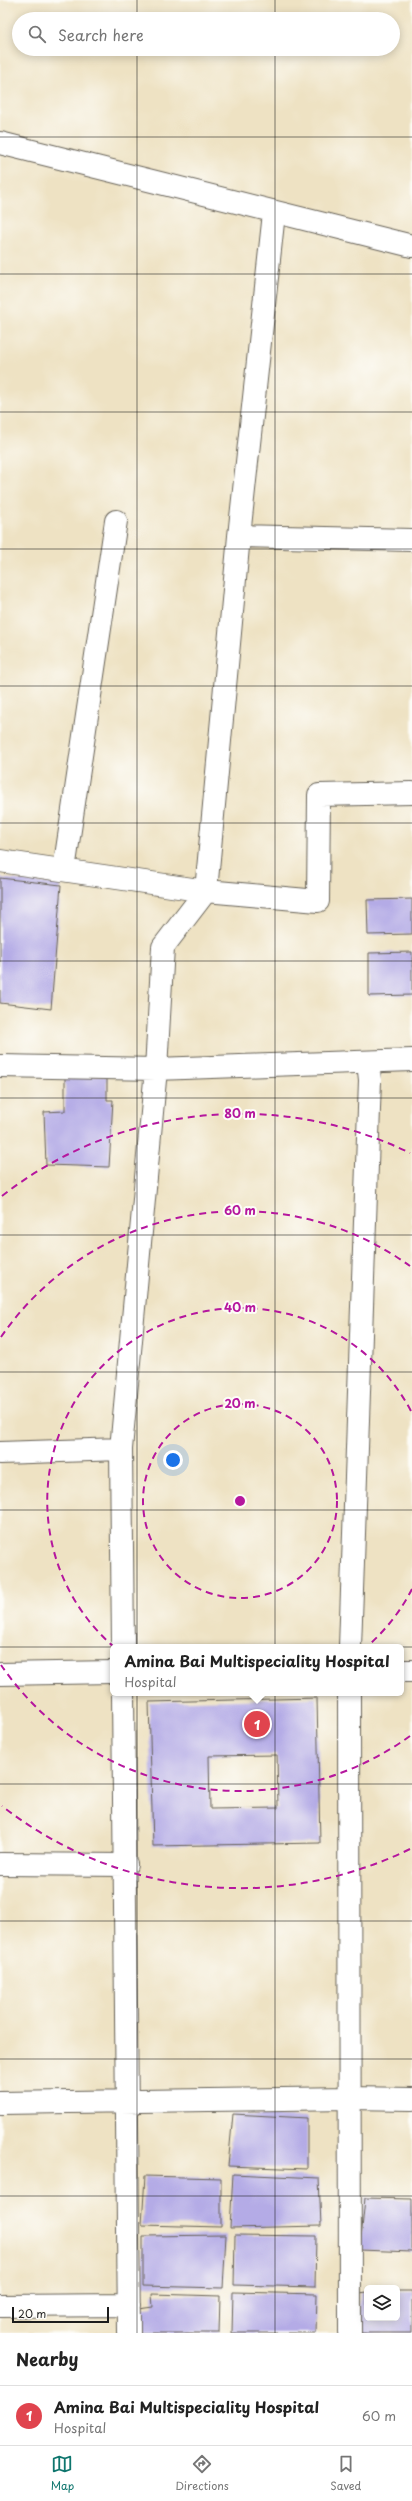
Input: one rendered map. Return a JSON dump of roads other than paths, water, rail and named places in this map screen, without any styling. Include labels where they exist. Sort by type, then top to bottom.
[{"type":"street","points":[[0,143],[274,213],[412,246]]},
{"type":"street","points":[[123,1644],[121,1449],[156,1069],[163,947],[206,891],[239,536],[274,213]]},
{"type":"street","points":[[64,870],[116,521]]},
{"type":"street","points":[[239,536],[412,540]]},
{"type":"street","points":[[0,861],[206,891],[318,901],[318,795],[412,793]]},
{"type":"street","points":[[0,1066],[156,1069],[412,1060]]},
{"type":"street","points":[[350,1644],[370,1080],[368,1062]]},
{"type":"street","points":[[0,1453],[121,1449]]},
{"type":"street","points":[[0,1674],[110,1672]]},
{"type":"street","points":[[124,1696],[129,2333]]},
{"type":"street","points":[[349,1696],[350,2333]]},
{"type":"street","points":[[0,1864],[126,1865]]},
{"type":"street","points":[[0,2103],[349,2098],[412,2099]]},
{"type":"street","points":[[0,2306],[129,2305]]},
{"type":"place","name":"Amina Bai Multispeciality Hospital","points":[[257,1724]]}]
